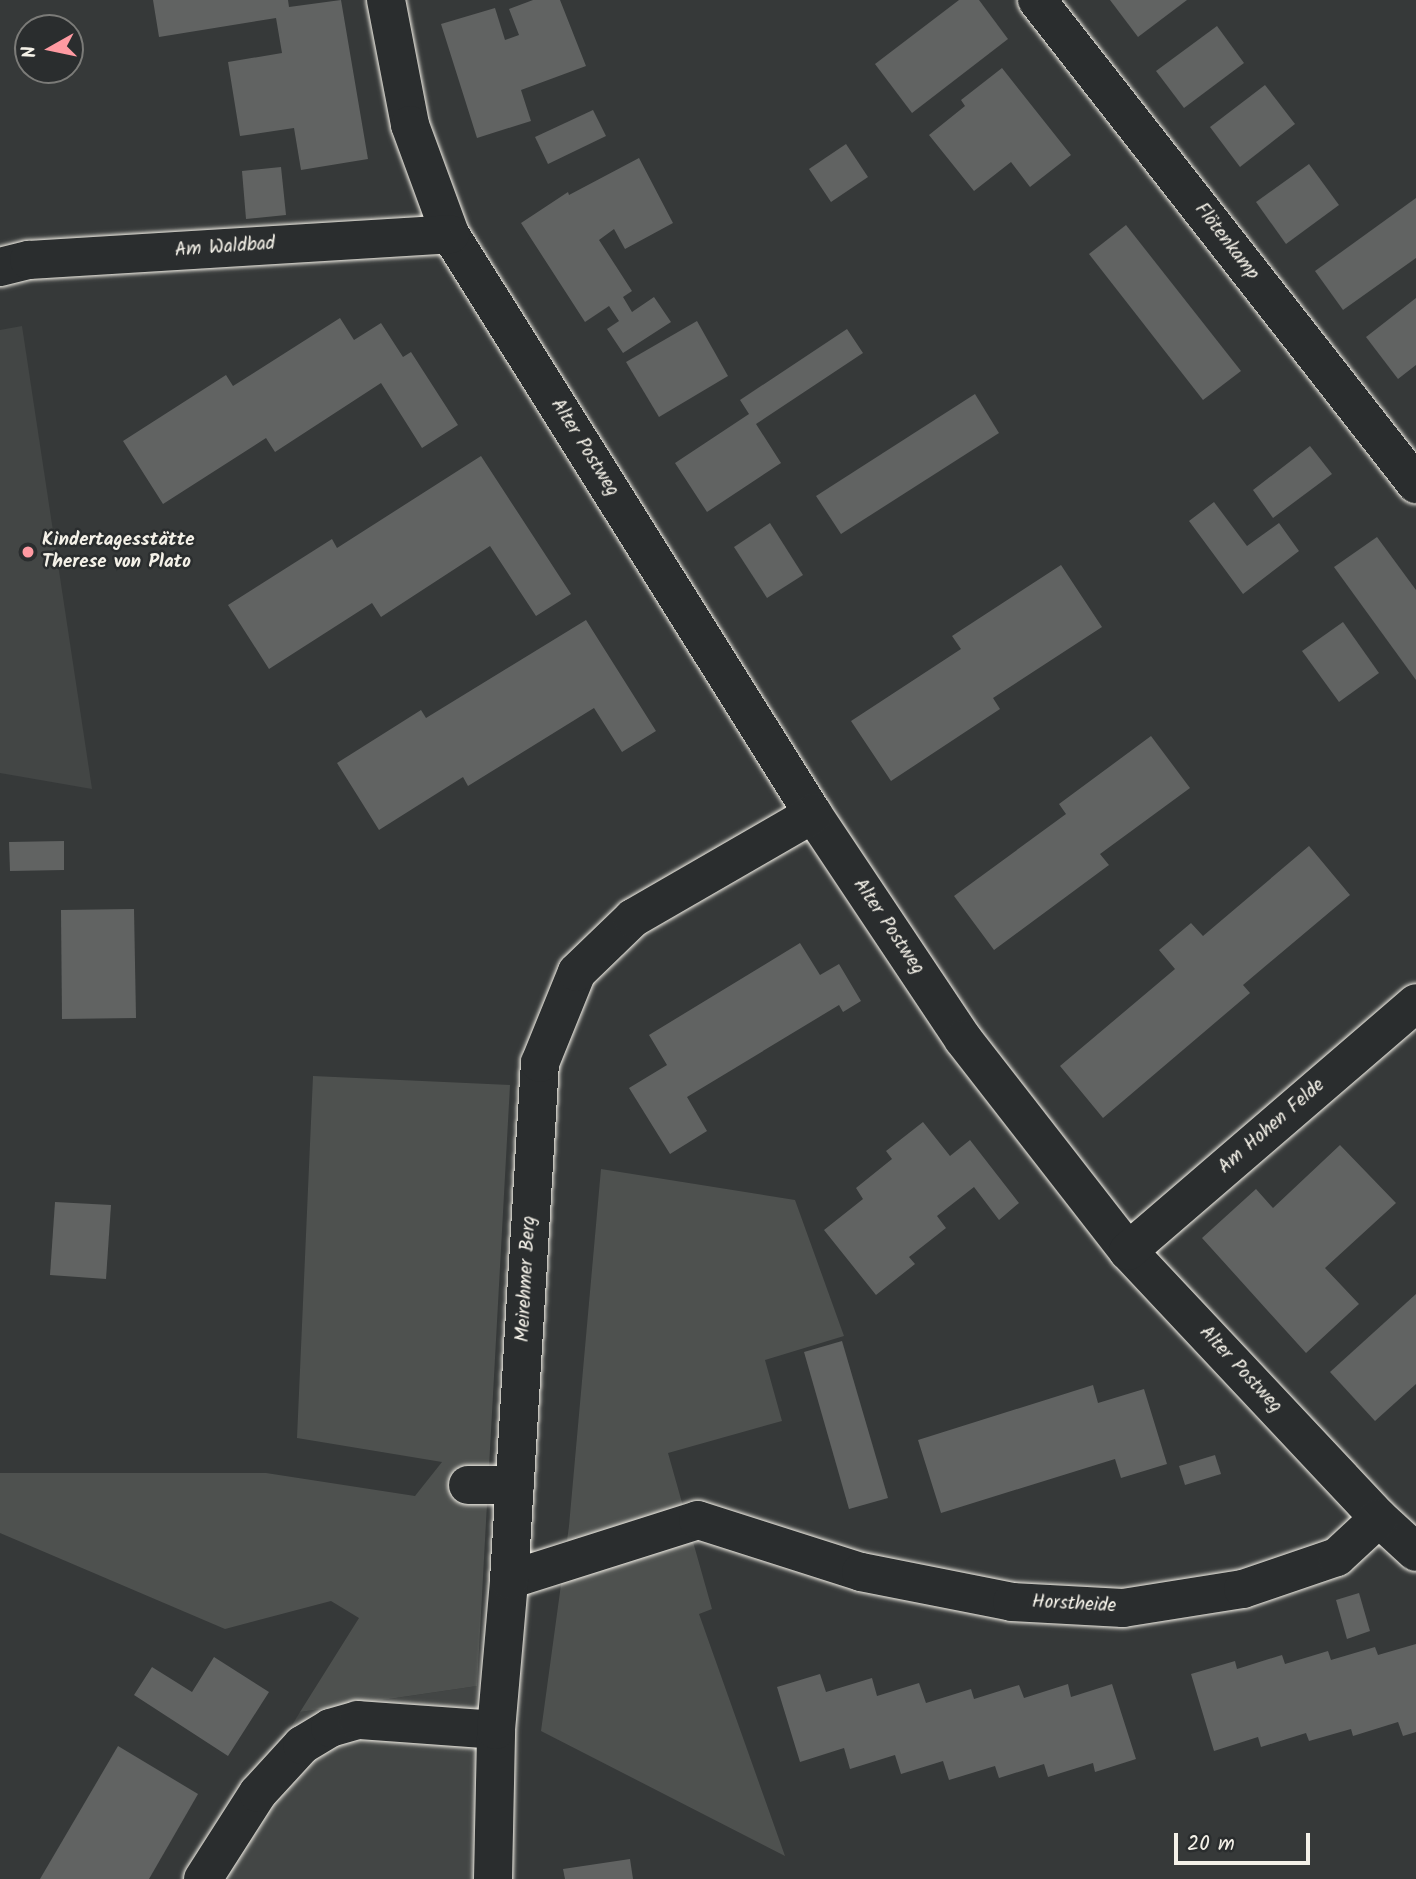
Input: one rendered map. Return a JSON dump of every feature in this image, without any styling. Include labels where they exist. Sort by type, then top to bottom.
[{"type":"street","name":"Alter Postweg","points":[[386,0],[410,125],[450,234],[813,814],[962,1039],[1128,1251],[1379,1518],[1416,1552]]},
{"type":"street","name":"Flötenkamp","points":[[1037,0],[1416,484]]},
{"type":"street","name":"Am Waldbad","points":[[0,267],[29,260],[450,234]]},
{"type":"street","name":"Meirehmer Berg","points":[[493,1879],[496,1730],[509,1580],[540,1063],[577,972],[634,916],[813,814]]},
{"type":"street","name":"Am Hohen Felde","points":[[1128,1251],[1416,1003]]},
{"type":"street","points":[[468,1485],[514,1485]]},
{"type":"street","name":"Horstheide","points":[[509,1580],[698,1520],[861,1572],[1012,1602],[1123,1608],[1243,1589],[1337,1557],[1379,1518]]},
{"type":"street","points":[[203,1879],[258,1793],[302,1745],[330,1728],[358,1720],[496,1730]]},
{"type":"shaded area","name":"Kindertagesstätte Therese von Plato","points":[[22,326],[92,789],[0,773],[0,330]]},
{"type":"shaded area","points":[[313,1076],[510,1085],[477,1686],[300,1712],[359,1618],[331,1601],[225,1629],[0,1533],[0,1473],[266,1473],[415,1496],[442,1462],[297,1438]]},
{"type":"shaded area","points":[[601,1169],[795,1200],[844,1336],[765,1360],[782,1421],[668,1453],[712,1609],[699,1614],[785,1856],[541,1731],[569,1526]]},
{"type":"shaded area","points":[[477,1686],[472,1879],[199,1879],[300,1712]]},
{"type":"building","points":[[153,0],[288,0],[289,7],[341,0],[368,159],[301,170],[294,128],[240,136],[228,62],[282,53],[276,18],[159,37]]},
{"type":"building","points":[[533,0],[560,0],[586,66],[521,90],[531,121],[477,138],[441,24],[495,8],[505,40],[519,35],[509,9]]},
{"type":"building","points":[[959,0],[979,0],[1008,39],[912,113],[875,64]]},
{"type":"building","points":[[1110,0],[1187,0],[1138,37]]},
{"type":"building","points":[[1217,26],[1244,63],[1184,108],[1156,71]]},
{"type":"building","points":[[1002,68],[1071,155],[1030,187],[1011,162],[974,191],[929,135],[965,106],[961,100]]},
{"type":"building","points":[[1265,85],[1295,124],[1240,167],[1210,127]]},
{"type":"building","points":[[593,110],[606,136],[548,164],[535,137]]},
{"type":"building","points":[[846,144],[868,177],[831,202],[809,169]]},
{"type":"building","points":[[639,158],[673,223],[625,249],[614,229],[599,240],[632,291],[623,297],[632,312],[654,297],[671,322],[623,353],[607,329],[619,321],[609,306],[585,322],[521,223],[568,192],[569,195]]},
{"type":"building","points":[[1309,164],[1339,205],[1286,244],[1256,202]]},
{"type":"building","points":[[281,167],[286,215],[246,219],[242,171]]},
{"type":"building","points":[[1416,198],[1416,258],[1343,310],[1315,271]]},
{"type":"building","points":[[1126,225],[1241,371],[1203,400],[1089,254]]},
{"type":"building","points":[[1416,298],[1416,365],[1398,379],[1366,337]]},
{"type":"building","points":[[340,318],[354,340],[381,323],[403,357],[411,352],[458,425],[422,448],[381,383],[275,452],[266,438],[163,504],[123,441],[226,375],[233,386]]},
{"type":"building","points":[[697,321],[728,376],[659,417],[626,362]]},
{"type":"building","points":[[847,329],[863,353],[756,424],[781,463],[707,512],[675,463],[749,414],[740,400]]},
{"type":"building","points":[[975,394],[999,433],[841,534],[816,496]]},
{"type":"building","points":[[1310,446],[1332,474],[1273,518],[1253,490]]},
{"type":"building","points":[[481,456],[571,594],[536,616],[490,546],[381,617],[372,603],[269,669],[228,605],[332,539],[337,548]]},
{"type":"building","points":[[1214,502],[1247,546],[1279,523],[1299,551],[1243,594],[1189,521]]},
{"type":"building","points":[[770,523],[803,575],[767,598],[734,547]]},
{"type":"building","points":[[1377,537],[1416,590],[1416,680],[1334,567]]},
{"type":"building","points":[[1061,565],[1102,627],[993,698],[1000,709],[891,781],[851,721],[961,649],[952,636]]},
{"type":"building","points":[[586,620],[656,731],[622,752],[594,708],[468,786],[463,777],[379,830],[337,763],[421,710],[426,718]]},
{"type":"building","points":[[1343,622],[1379,673],[1339,702],[1302,651]]},
{"type":"building","points":[[1151,736],[1190,788],[1100,854],[1109,865],[994,950],[954,896],[1066,814],[1059,804]]},
{"type":"building","points":[[64,841],[64,870],[10,871],[9,842]]},
{"type":"building","points":[[1309,846],[1350,895],[1243,985],[1250,993],[1103,1118],[1060,1066],[1175,969],[1159,950],[1191,923],[1203,936]]},
{"type":"building","points":[[134,909],[136,1018],[62,1019],[61,910]]},
{"type":"building","points":[[800,943],[820,975],[839,964],[861,1001],[843,1012],[839,1005],[687,1097],[707,1131],[670,1154],[629,1088],[667,1065],[649,1035]]},
{"type":"building","points":[[923,1122],[950,1156],[970,1140],[1019,1203],[999,1220],[974,1187],[937,1216],[946,1228],[909,1257],[915,1264],[876,1295],[824,1230],[863,1199],[856,1188],[892,1159],[886,1151]]},
{"type":"building","points":[[1340,1145],[1396,1203],[1325,1268],[1359,1304],[1306,1353],[1202,1238],[1256,1189],[1273,1208]]},
{"type":"building","points":[[55,1202],[111,1205],[106,1279],[50,1275]]},
{"type":"building","points":[[1416,1294],[1416,1384],[1375,1421],[1330,1372]]},
{"type":"building","points":[[842,1341],[888,1498],[849,1509],[804,1352]]},
{"type":"building","points":[[1093,1385],[1098,1403],[1144,1389],[1167,1464],[1121,1478],[1115,1459],[941,1513],[918,1440]]},
{"type":"building","points":[[1215,1455],[1221,1474],[1185,1485],[1179,1466]]},
{"type":"building","points":[[1359,1593],[1370,1631],[1347,1639],[1336,1600]]},
{"type":"building","points":[[1416,1644],[1416,1732],[1403,1736],[1398,1722],[1353,1736],[1351,1729],[1309,1741],[1306,1733],[1261,1747],[1258,1737],[1214,1751],[1191,1674],[1235,1661],[1237,1669],[1282,1655],[1285,1664],[1328,1651],[1331,1660],[1375,1647],[1378,1655]]},
{"type":"building","points":[[214,1657],[269,1692],[228,1756],[134,1695],[152,1667],[192,1692]]},
{"type":"building","points":[[820,1674],[826,1692],[872,1678],[877,1696],[919,1683],[926,1703],[971,1689],[974,1699],[1019,1685],[1024,1698],[1068,1684],[1071,1697],[1112,1684],[1136,1759],[1095,1772],[1093,1763],[1048,1777],[1044,1764],[999,1778],[995,1766],[949,1780],[943,1761],[901,1774],[895,1755],[850,1769],[844,1748],[800,1762],[777,1687]]},
{"type":"building","points":[[118,1746],[198,1794],[149,1879],[40,1879]]},
{"type":"building","points":[[630,1859],[633,1879],[565,1879],[563,1869]]},
{"type":"place","name":"Kindertagesstätte Therese von Plato","points":[[28,552]]}]
